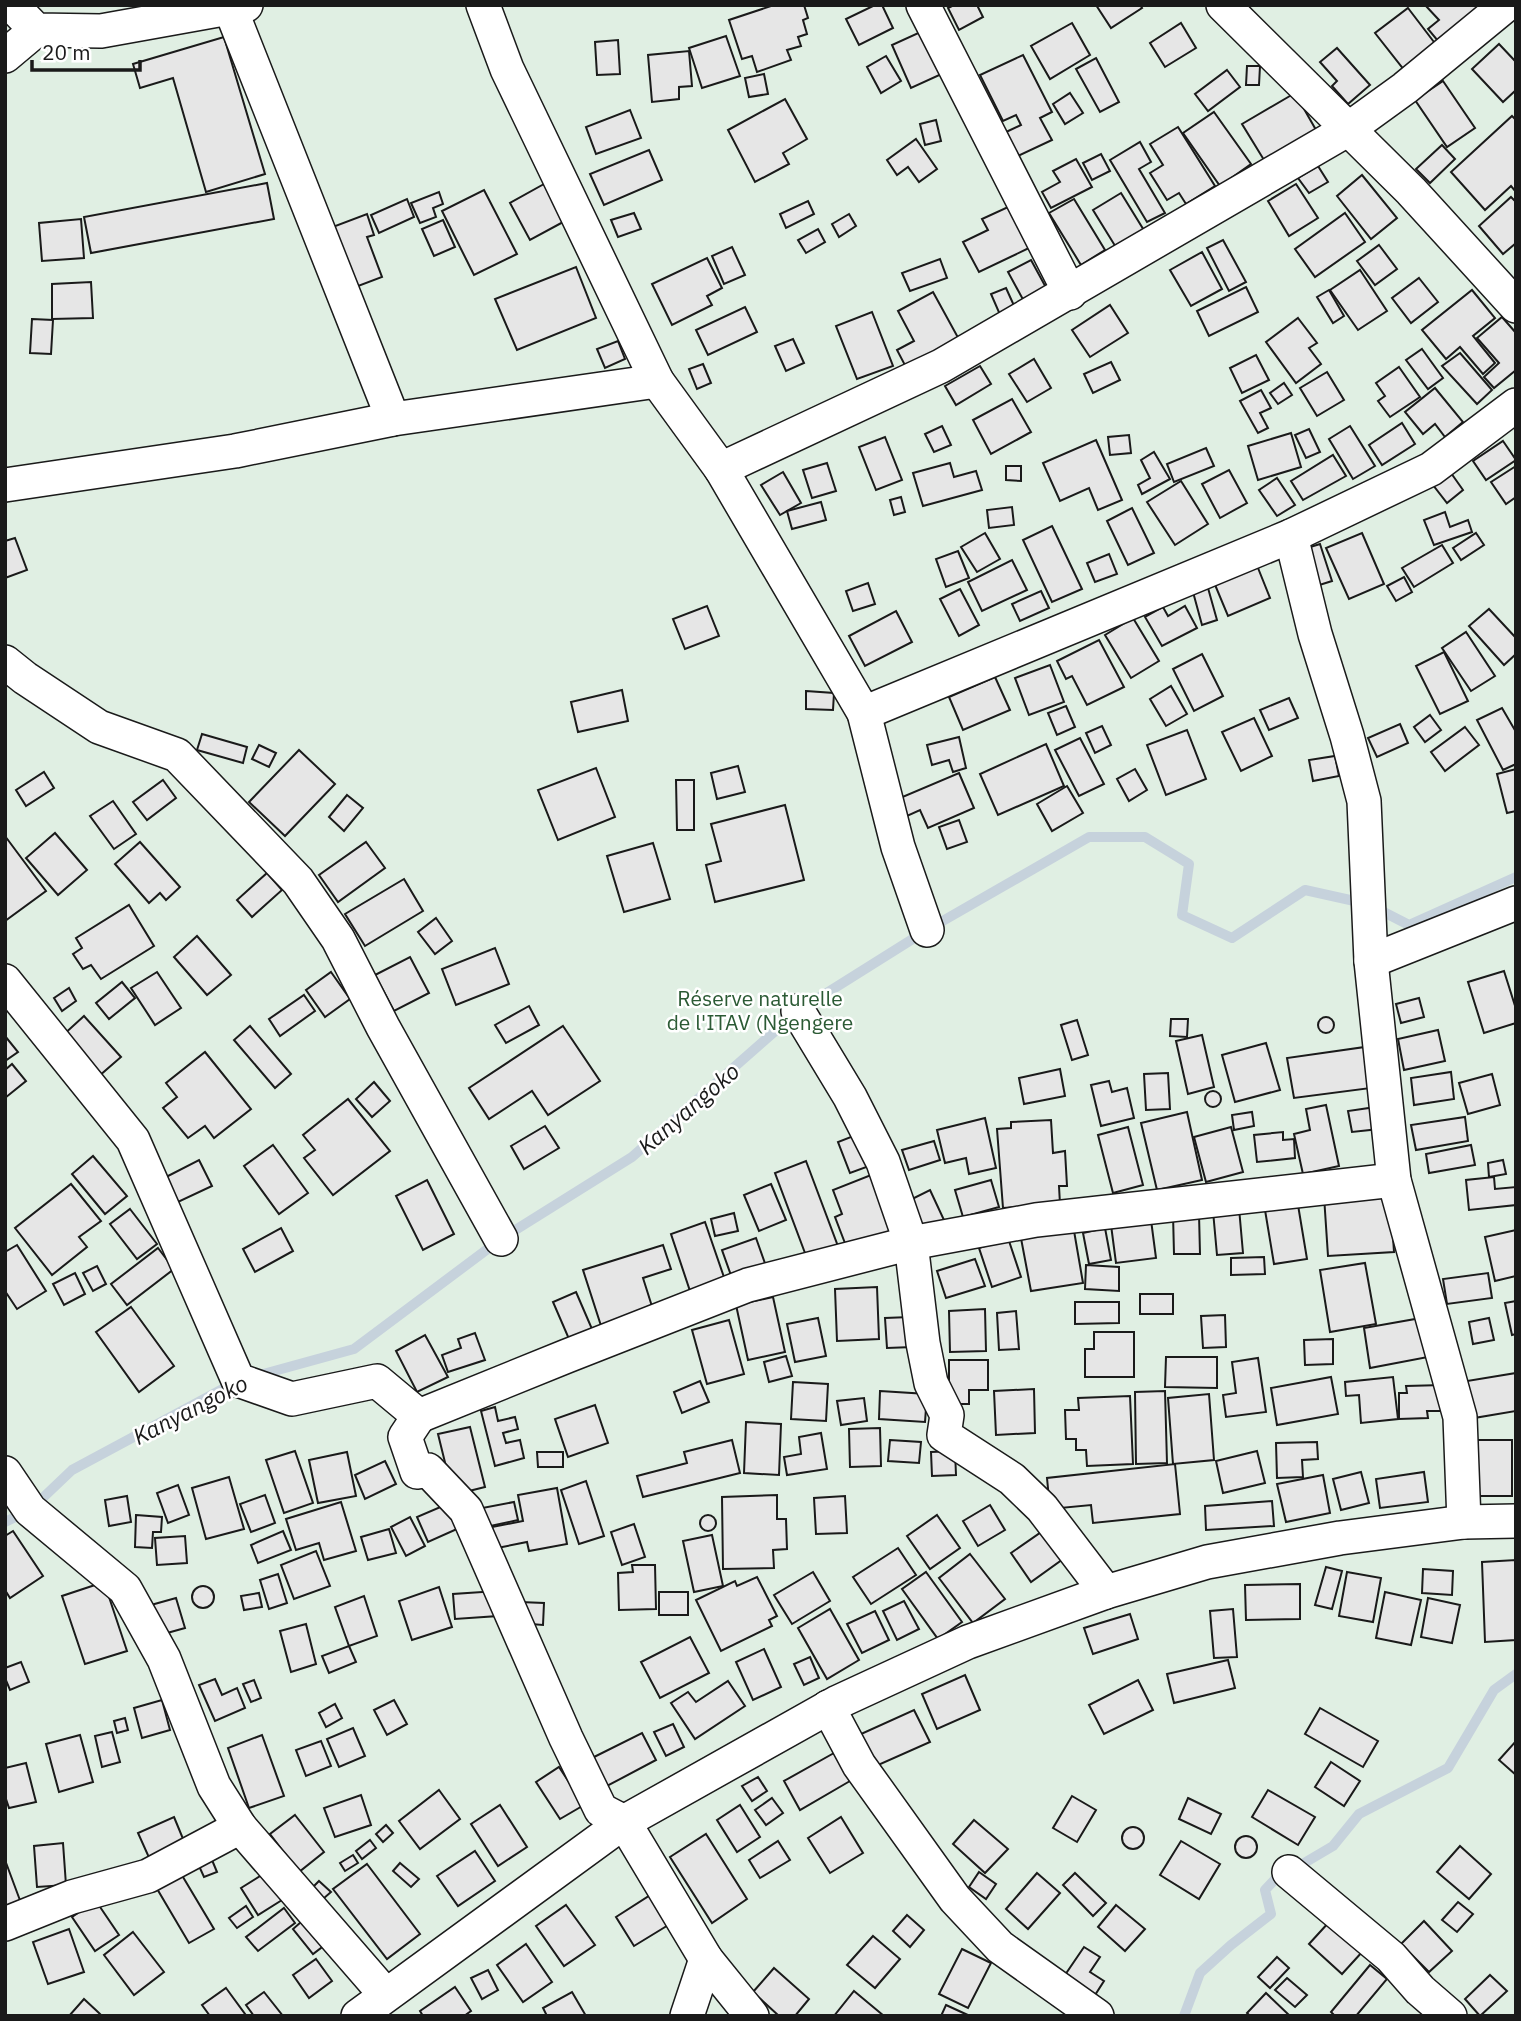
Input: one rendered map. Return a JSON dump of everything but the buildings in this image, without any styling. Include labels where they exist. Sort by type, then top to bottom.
[{"type":"street","points":[[12,5],[36,30]]},
{"type":"street","points":[[483,5],[507,69],[657,381],[721,469],[864,713],[898,847],[926,930]]},
{"type":"street","points":[[923,5],[1070,293]]},
{"type":"street","points":[[1223,5],[1411,191],[1516,306]]},
{"type":"street","points":[[721,469],[941,366],[1070,293],[1177,226],[1347,130],[1405,88],[1506,5]]},
{"type":"street","points":[[5,55],[36,30],[101,31],[236,7],[393,419]]},
{"type":"street","points":[[5,485],[235,451],[393,419],[657,381]]},
{"type":"street","points":[[864,713],[1291,536],[1431,468],[1516,405]]},
{"type":"street","points":[[1291,536],[1315,634],[1364,801],[1371,961],[1394,1180],[1460,1417],[1464,1522]]},
{"type":"street","points":[[5,662],[99,727],[177,755],[298,881],[338,939],[383,1027],[501,1239]]},
{"type":"street","points":[[1371,961],[1516,903]]},
{"type":"street","points":[[5,981],[133,1140],[238,1380],[292,1399],[377,1381],[419,1416]]},
{"type":"street","points":[[798,1012],[850,1097],[883,1162],[911,1243],[931,1383],[947,1415],[944,1435],[1012,1479],[1042,1508],[1106,1592]]},
{"type":"street","points":[[752,2016],[706,1959],[624,1822],[601,1810],[566,1738],[466,1510],[428,1470],[417,1472],[405,1437],[419,1416],[748,1285],[911,1243],[1036,1220],[1394,1180]]},
{"type":"street","points":[[5,1473],[30,1510],[125,1589],[164,1659],[214,1786],[240,1826],[385,1994]]},
{"type":"street","points":[[358,2016],[624,1822],[828,1707],[968,1642],[1106,1592],[1207,1562],[1340,1538],[1464,1522],[1516,1521]]},
{"type":"street","points":[[828,1707],[859,1765],[955,1899],[1000,1947],[1097,2016]]},
{"type":"street","points":[[5,1924],[72,1897],[148,1876],[240,1826]]},
{"type":"street","points":[[1289,1872],[1391,1957],[1446,2015]]},
{"type":"street","points":[[687,2016],[706,1959]]},
{"type":"green space","name":"Réserve naturelle de l'ITAV (Ngengere","points":[[5,5],[1516,5],[1516,2016],[5,2016]]},
{"type":"waterway","name":"Kanyangoko","points":[[256,1376],[354,1349],[501,1239],[632,1157],[798,1011],[927,930],[1089,837],[1145,837],[1189,864],[1182,915],[1232,938],[1305,890],[1368,904],[1409,925],[1516,877]]},
{"type":"waterway","name":"Kanyangoko","points":[[5,1522],[30,1510],[72,1470],[234,1383]]},
{"type":"waterway","points":[[1184,2016],[1200,1973],[1271,1914],[1265,1890],[1282,1872],[1289,1872],[1333,1846],[1359,1814],[1448,1768],[1494,1690],[1516,1674]]}]
